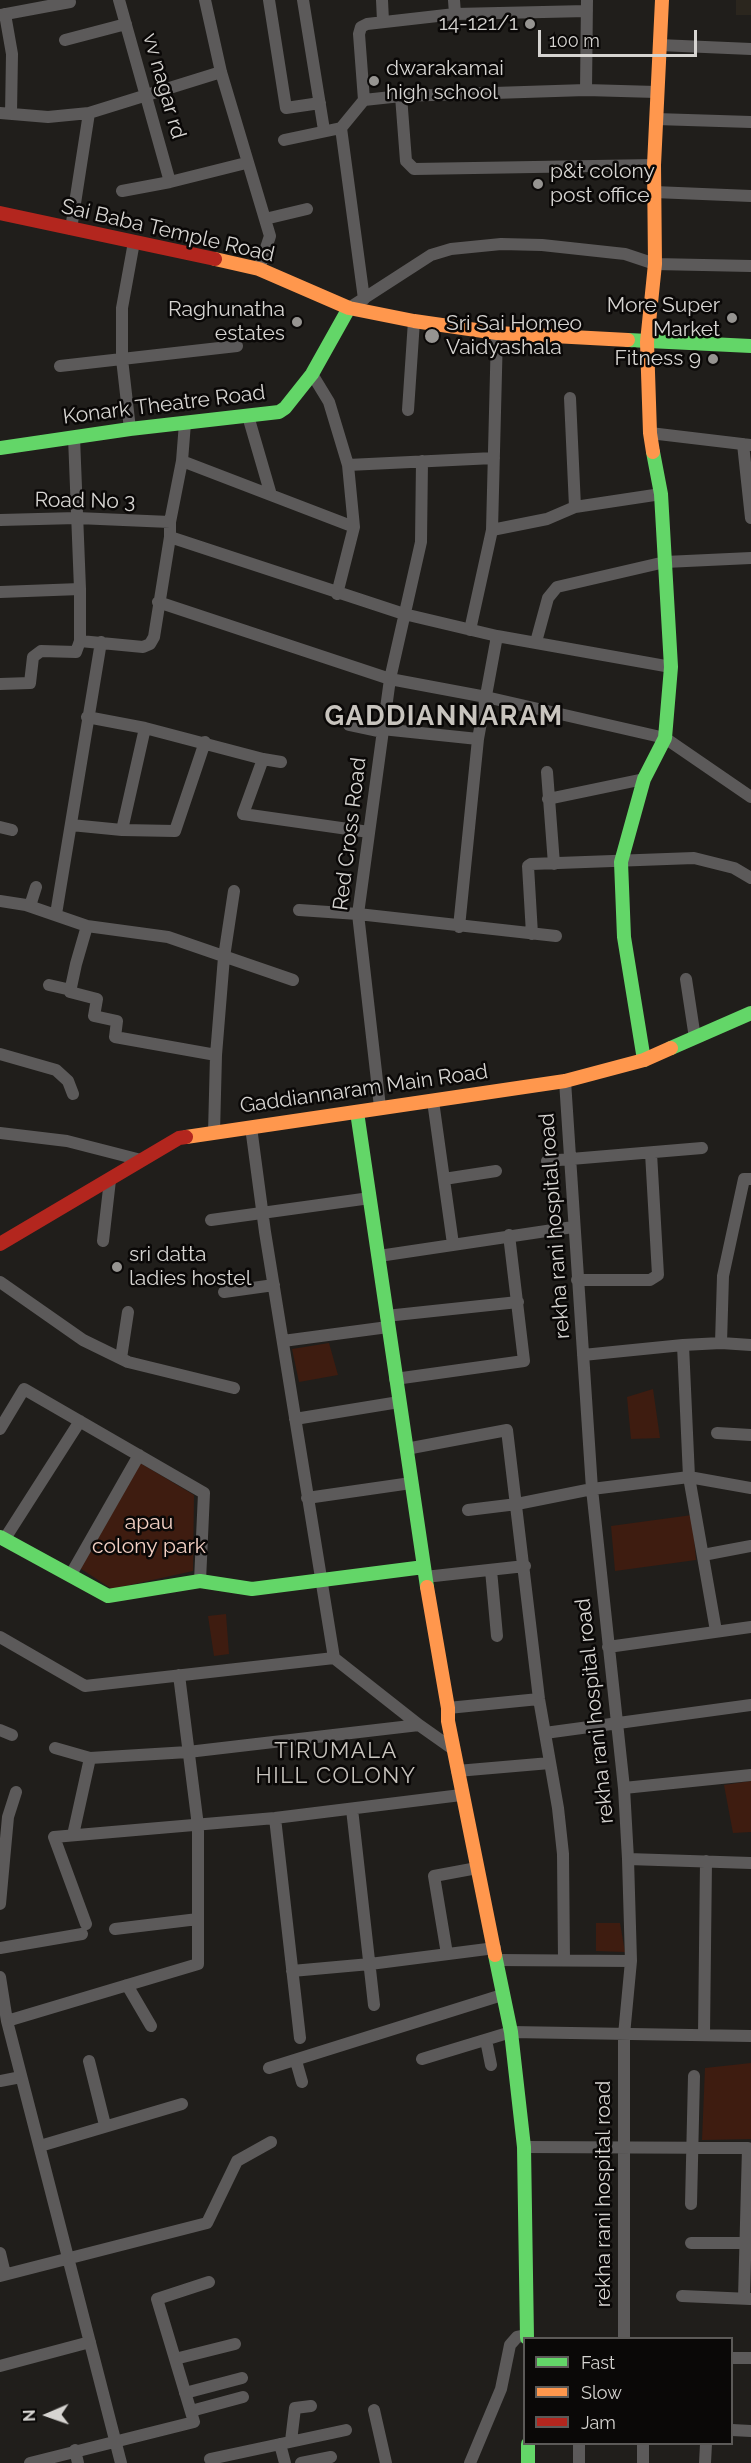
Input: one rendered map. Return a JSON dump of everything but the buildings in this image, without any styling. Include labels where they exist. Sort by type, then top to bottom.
[{"type":"street","name":"vv nagar rd","points":[[119,0],[170,182]]},
{"type":"street","points":[[205,0],[221,72],[246,163],[270,236],[259,269]]},
{"type":"street","points":[[269,0],[286,108],[320,103]]},
{"type":"street","points":[[303,0],[324,130]]},
{"type":"street","points":[[382,0],[384,21]]},
{"type":"street","points":[[454,0],[455,14]]},
{"type":"street","points":[[644,1060],[624,937],[621,862],[644,779],[665,738],[671,667],[661,494],[650,433],[647,342],[655,264],[654,165],[662,0]]},
{"type":"street","points":[[70,2],[3,15],[12,54],[5,114],[48,117],[89,113],[221,72]]},
{"type":"street","points":[[284,140],[341,128],[364,100],[361,27],[384,21],[587,6],[585,90]]},
{"type":"street","points":[[64,40],[126,24]]},
{"type":"street","points":[[659,45],[751,49]]},
{"type":"street","points":[[364,100],[401,96],[585,90],[656,92]]},
{"type":"street","points":[[401,96],[406,161],[414,169],[654,165]]},
{"type":"street","points":[[71,229],[89,113]]},
{"type":"street","points":[[656,119],[751,122]]},
{"type":"street","points":[[341,128],[364,299]]},
{"type":"street","points":[[122,191],[246,163]]},
{"type":"street","points":[[654,192],[751,196]]},
{"type":"street","points":[[265,219],[307,209]]},
{"type":"street","name":"Sai Baba Temple Road","points":[[0,213],[259,269],[349,308],[414,321],[497,333],[647,342],[751,345]]},
{"type":"street","points":[[130,429],[122,359],[122,308],[134,242]]},
{"type":"street","points":[[349,308],[431,255],[451,249],[501,244],[543,245],[626,254],[655,264],[751,266]]},
{"type":"street","name":"Konark Theatre Road","points":[[0,448],[130,429],[270,415],[285,408],[312,374],[349,308]]},
{"type":"street","points":[[408,410],[414,321]]},
{"type":"street","points":[[470,630],[492,530],[497,333]]},
{"type":"street","points":[[60,366],[237,346]]},
{"type":"street","points":[[312,374],[329,402],[348,465],[354,527],[337,594]]},
{"type":"street","points":[[570,398],[575,507]]},
{"type":"street","points":[[248,416],[271,495]]},
{"type":"street","points":[[80,641],[143,647],[150,644],[154,637],[170,537],[170,522],[182,461],[185,423]]},
{"type":"street","points":[[650,433],[747,444],[751,518]]},
{"type":"street","points":[[0,684],[27,684],[31,679],[33,657],[36,653],[41,651],[76,652],[80,641],[74,437]]},
{"type":"street","points":[[348,465],[494,458]]},
{"type":"street","points":[[182,461],[354,527]]},
{"type":"street","name":"Red Cross Road","points":[[380,1107],[358,914],[390,679],[421,542],[422,461]]},
{"type":"street","points":[[492,530],[547,519],[575,507],[661,494]]},
{"type":"street","name":"Road No 3","points":[[0,520],[77,518],[170,522]]},
{"type":"street","points":[[170,537],[337,594],[404,614],[497,636],[671,667]]},
{"type":"street","points":[[536,642],[548,598],[557,587],[664,562],[751,558]]},
{"type":"street","points":[[0,592],[80,588]]},
{"type":"street","points":[[158,602],[390,679],[486,697],[665,738],[751,797]]},
{"type":"street","points":[[459,927],[478,739],[497,636]]},
{"type":"street","points":[[56,914],[101,642]]},
{"type":"street","points":[[87,717],[146,728],[281,762]]},
{"type":"street","points":[[349,725],[382,731],[478,739]]},
{"type":"street","points":[[122,830],[146,728]]},
{"type":"street","points":[[71,825],[122,830],[176,831],[205,742]]},
{"type":"street","points":[[263,759],[243,814],[369,832]]},
{"type":"street","points":[[547,772],[554,864]]},
{"type":"street","points":[[548,799],[644,779]]},
{"type":"street","points":[[532,934],[528,866],[694,858],[734,868],[751,878]]},
{"type":"street","points":[[30,906],[36,887]]},
{"type":"street","points":[[214,1133],[216,1055],[224,957],[234,891]]},
{"type":"street","points":[[0,900],[30,906],[87,926],[168,937],[293,980]]},
{"type":"street","points":[[299,910],[358,914],[556,936]]},
{"type":"street","points":[[71,990],[87,926]]},
{"type":"street","points":[[686,979],[695,1038]]},
{"type":"street","points":[[49,984],[97,999],[94,1016],[117,1020],[115,1037],[216,1055]]},
{"type":"street","name":"Gaddiannaram Main Road","points":[[0,1244],[179,1138],[565,1081],[644,1060],[751,1014]]},
{"type":"street","points":[[0,1054],[56,1070],[68,1081],[73,1094]]},
{"type":"street","name":"rekha rani hospital road","points":[[565,1081],[592,1489],[624,1788],[628,1859],[631,1961],[624,2035],[622,2149],[624,2337]]},
{"type":"street","points":[[433,1101],[453,1244]]},
{"type":"street","points":[[357,1112],[424,1572],[461,1795],[511,2032],[524,2147],[527,2337],[517,2337],[510,2344],[501,2389],[470,2463]]},
{"type":"street","points":[[251,1127],[307,1498],[334,1658],[453,1749]]},
{"type":"street","points":[[0,1133],[67,1141],[141,1160]]},
{"type":"street","points":[[547,1161],[702,1148]]},
{"type":"street","points":[[577,1280],[650,1280],[658,1275],[651,1153]]},
{"type":"street","points":[[444,1179],[496,1171]]},
{"type":"street","points":[[721,1343],[723,1276],[744,1179],[751,1179]]},
{"type":"street","points":[[103,1241],[110,1180]]},
{"type":"street","points":[[211,1220],[370,1198]]},
{"type":"street","points":[[379,1256],[573,1227]]},
{"type":"street","points":[[395,1379],[524,1361],[509,1235]]},
{"type":"street","points":[[0,1282],[83,1340],[121,1358],[234,1388]]},
{"type":"street","points":[[224,1292],[274,1285]]},
{"type":"street","points":[[283,1341],[518,1302]]},
{"type":"street","points":[[121,1358],[128,1312]]},
{"type":"street","points":[[583,1355],[683,1345],[721,1343],[751,1345]]},
{"type":"street","points":[[683,1345],[689,1478],[716,1631]]},
{"type":"street","points":[[0,1429],[24,1389],[204,1493],[200,1581]]},
{"type":"street","points":[[295,1419],[399,1402]]},
{"type":"street","points":[[80,1421],[2,1539],[108,1596],[200,1581],[252,1589],[320,1580],[525,1566]]},
{"type":"street","points":[[405,1449],[507,1430],[525,1566],[539,1699],[563,1854],[564,1960]]},
{"type":"street","points":[[717,1432],[751,1434]]},
{"type":"street","points":[[70,1576],[139,1455]]},
{"type":"street","points":[[468,1510],[517,1504],[592,1489],[689,1478],[751,1488]]},
{"type":"street","points":[[307,1498],[411,1483]]},
{"type":"street","points":[[703,1554],[751,1546]]},
{"type":"street","points":[[491,1569],[497,1636]]},
{"type":"street","points":[[608,1647],[751,1627]]},
{"type":"street","points":[[0,1637],[85,1686],[334,1658]]},
{"type":"street","points":[[7,2021],[198,1964],[198,1826],[179,1675]]},
{"type":"street","points":[[448,1708],[539,1699]]},
{"type":"street","points":[[545,1733],[751,1705]]},
{"type":"street","points":[[55,1748],[90,1758],[188,1752],[419,1725]]},
{"type":"street","points":[[0,1730],[12,1735]]},
{"type":"street","points":[[74,1835],[90,1758]]},
{"type":"street","points":[[457,1771],[550,1763]]},
{"type":"street","points":[[624,1788],[751,1775]]},
{"type":"street","points":[[0,1904],[8,1818],[16,1792]]},
{"type":"street","points":[[0,1947],[84,1929],[54,1837],[198,1826],[461,1795]]},
{"type":"street","points":[[352,1809],[374,2005]]},
{"type":"street","points":[[275,1818],[300,2038]]},
{"type":"street","points":[[628,1859],[751,1863]]},
{"type":"street","points":[[704,2035],[706,1862]]},
{"type":"street","points":[[447,1954],[434,1876],[477,1868]]},
{"type":"street","points":[[115,1929],[198,1919]]},
{"type":"street","points":[[292,1971],[447,1954],[496,1954],[564,1960],[631,1961]]},
{"type":"street","points":[[0,1977],[7,2021],[121,2463]]},
{"type":"street","points":[[127,1985],[151,2026]]},
{"type":"street","points":[[269,2068],[502,1995]]},
{"type":"street","points":[[422,2059],[511,2032],[751,2036]]},
{"type":"street","points":[[486,2040],[491,2065]]},
{"type":"street","points":[[89,2061],[105,2125]]},
{"type":"street","points":[[296,2061],[302,2082]]},
{"type":"street","points":[[690,2204],[694,2076]]},
{"type":"street","points":[[0,2082],[21,2077]]},
{"type":"street","points":[[40,2146],[182,2104]]},
{"type":"street","points":[[0,2253],[3,2275],[207,2223],[237,2161],[272,2142]]},
{"type":"street","points":[[524,2147],[748,2148],[746,2243],[748,2299],[682,2296]]},
{"type":"street","points":[[691,2243],[746,2243]]},
{"type":"street","points":[[30,2463],[194,2422],[157,2299],[209,2282]]},
{"type":"street","points":[[0,2366],[90,2342]]},
{"type":"street","points":[[175,2359],[235,2344]]},
{"type":"street","points":[[733,2358],[751,2358]]},
{"type":"street","points":[[186,2393],[242,2378]]},
{"type":"street","points":[[191,2410],[243,2397]]},
{"type":"street","points":[[285,2463],[285,2443],[295,2408],[311,2406]]},
{"type":"street","points":[[374,2410],[386,2463]]},
{"type":"street","points":[[210,2459],[346,2430]]},
{"type":"street","points":[[733,2430],[751,2431]]},
{"type":"street","points":[[528,2445],[528,2463]]},
{"type":"street","points":[[579,2445],[579,2463]]},
{"type":"street","points":[[643,2445],[643,2463]]},
{"type":"street","points":[[705,2463],[706,2445]]},
{"type":"street","points":[[75,2450],[78,2463]]},
{"type":"street","points":[[301,2463],[331,2457]]},
{"type":"shaded area","points":[[736,0],[751,0],[751,15],[736,15]]},
{"type":"green space","points":[[329,1343],[338,1375],[299,1382],[292,1349]]},
{"type":"green space","points":[[653,1389],[660,1438],[631,1439],[627,1397]]},
{"type":"green space","name":"apau colony park","points":[[140,1463],[194,1495],[193,1571],[112,1589],[78,1567]]},
{"type":"green space","points":[[692,1515],[696,1560],[615,1571],[611,1526]]},
{"type":"green space","points":[[226,1614],[229,1654],[214,1656],[208,1616]]},
{"type":"green space","points":[[751,1781],[751,1832],[733,1833],[724,1785]]},
{"type":"green space","points":[[596,1923],[620,1923],[625,1952],[596,1951]]},
{"type":"green space","points":[[751,2063],[751,2139],[702,2140],[705,2068]]},
{"type":"traffic: fast","points":[[0,448],[130,429],[279,412],[285,408],[312,374],[349,308]]},
{"type":"traffic: fast","points":[[628,340],[751,346]]},
{"type":"traffic: fast","points":[[644,1060],[624,937],[621,862],[644,779],[665,738],[671,667],[661,494],[653,452]]},
{"type":"traffic: fast","points":[[671,1048],[751,1013]]},
{"type":"traffic: fast","points":[[357,1112],[427,1587]]},
{"type":"traffic: fast","points":[[0,1537],[108,1596],[200,1581],[252,1589],[424,1567]]},
{"type":"traffic: fast","points":[[495,1955],[511,2032],[524,2147],[527,2337]]},
{"type":"traffic: fast","points":[[528,2445],[528,2463]]},
{"type":"traffic: slow","points":[[653,452],[650,433],[647,342],[655,264],[654,165],[662,0]]},
{"type":"traffic: slow","points":[[215,259],[259,269],[349,308],[414,321],[497,333],[628,340]]},
{"type":"traffic: slow","points":[[186,1137],[565,1081],[644,1060],[671,1048]]},
{"type":"traffic: slow","points":[[427,1587],[448,1708],[448,1721],[495,1955]]},
{"type":"traffic: jam","points":[[0,213],[215,259]]},
{"type":"traffic: jam","points":[[0,1244],[179,1138],[186,1137]]},
{"type":"place","name":"14-121/1","points":[[530,24]]},
{"type":"place","name":"dwarakamai high school","points":[[374,81]]},
{"type":"place","name":"p&t colony post office","points":[[538,184]]},
{"type":"place","name":"More Super Market","points":[[732,318]]},
{"type":"place","name":"Raghunatha estates","points":[[297,322]]},
{"type":"place","name":"Sri Sai Homeo Vaidyashala","points":[[432,336]]},
{"type":"place","name":"Fitness 9","points":[[713,359]]},
{"type":"place","name":"sri datta ladies hostel","points":[[117,1267]]},
{"type":"district","name":"GADDIANNARAM","points":[[444,717]]},
{"type":"district","name":"TIRUMALA HILL COLONY","points":[[336,1764]]}]
